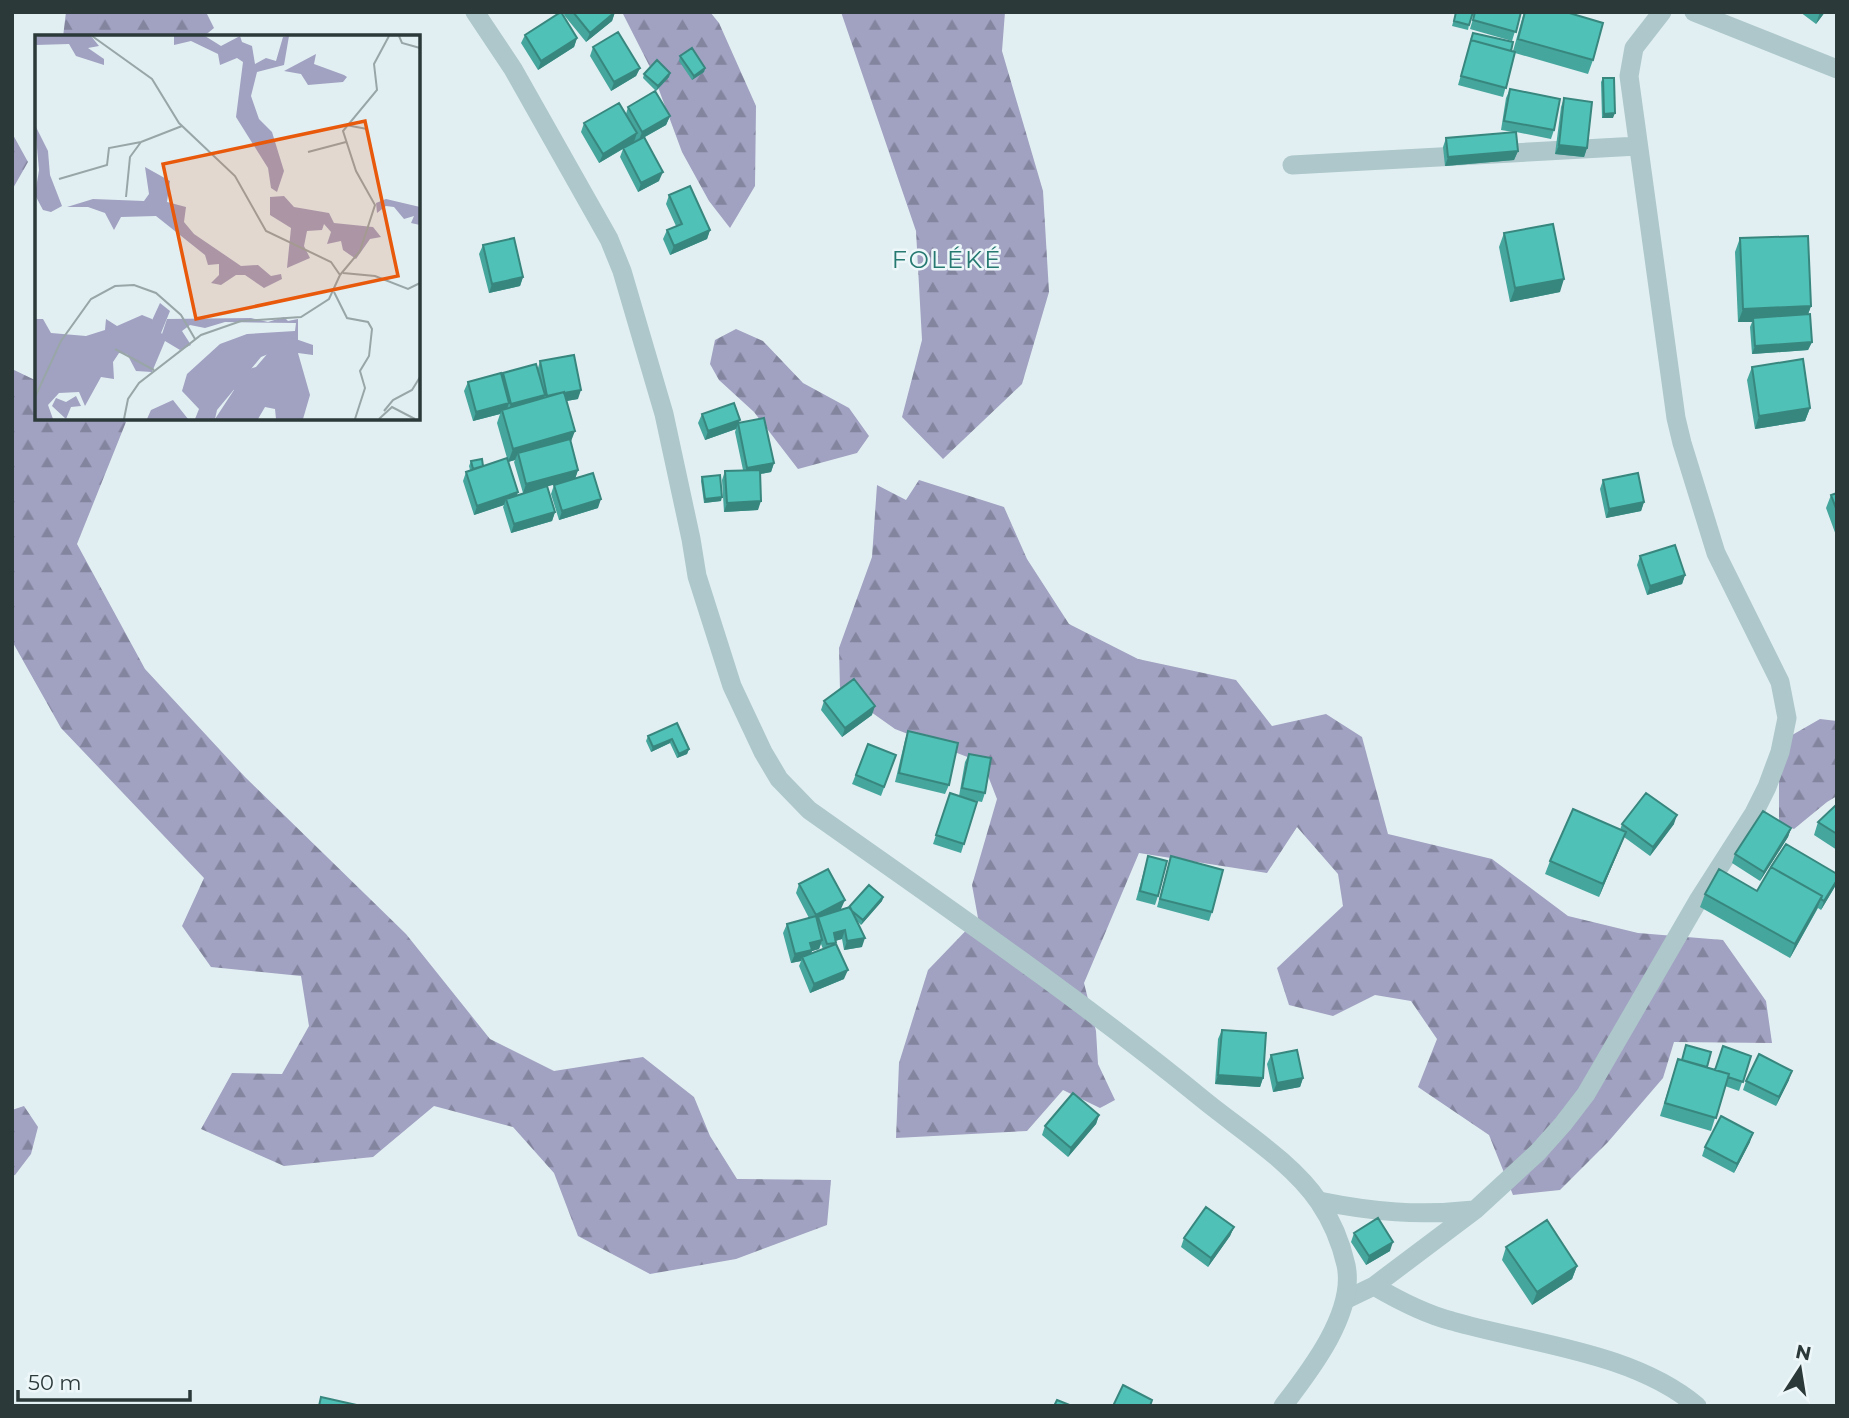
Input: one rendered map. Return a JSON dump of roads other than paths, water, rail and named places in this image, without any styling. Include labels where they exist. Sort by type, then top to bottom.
[{"type":"street","points":[[475,12],[513,69],[554,140],[609,239],[622,271],[664,414],[697,576],[713,628],[732,687],[779,779],[810,810],[1149,1055],[1292,1171],[1319,1201],[1336,1232],[1347,1268],[1347,1299],[1317,1363],[1283,1406]]},
{"type":"street","points":[[1347,1299],[1374,1286],[1475,1210],[1538,1152],[1586,1094],[1699,900],[1755,813],[1768,787],[1780,752],[1787,718],[1780,682],[1716,553],[1676,418],[1629,76],[1634,48],[1662,12]]},
{"type":"street","points":[[1695,12],[1837,69]]},
{"type":"street","points":[[1292,165],[1638,146]]},
{"type":"street","points":[[1319,1201],[1366,1211],[1400,1214],[1475,1210]]},
{"type":"street","points":[[1374,1286],[1400,1301],[1451,1321],[1509,1334],[1644,1372],[1697,1406]]},
{"type":"district","name":"FOLÉKÉ","points":[[947,260]]}]
